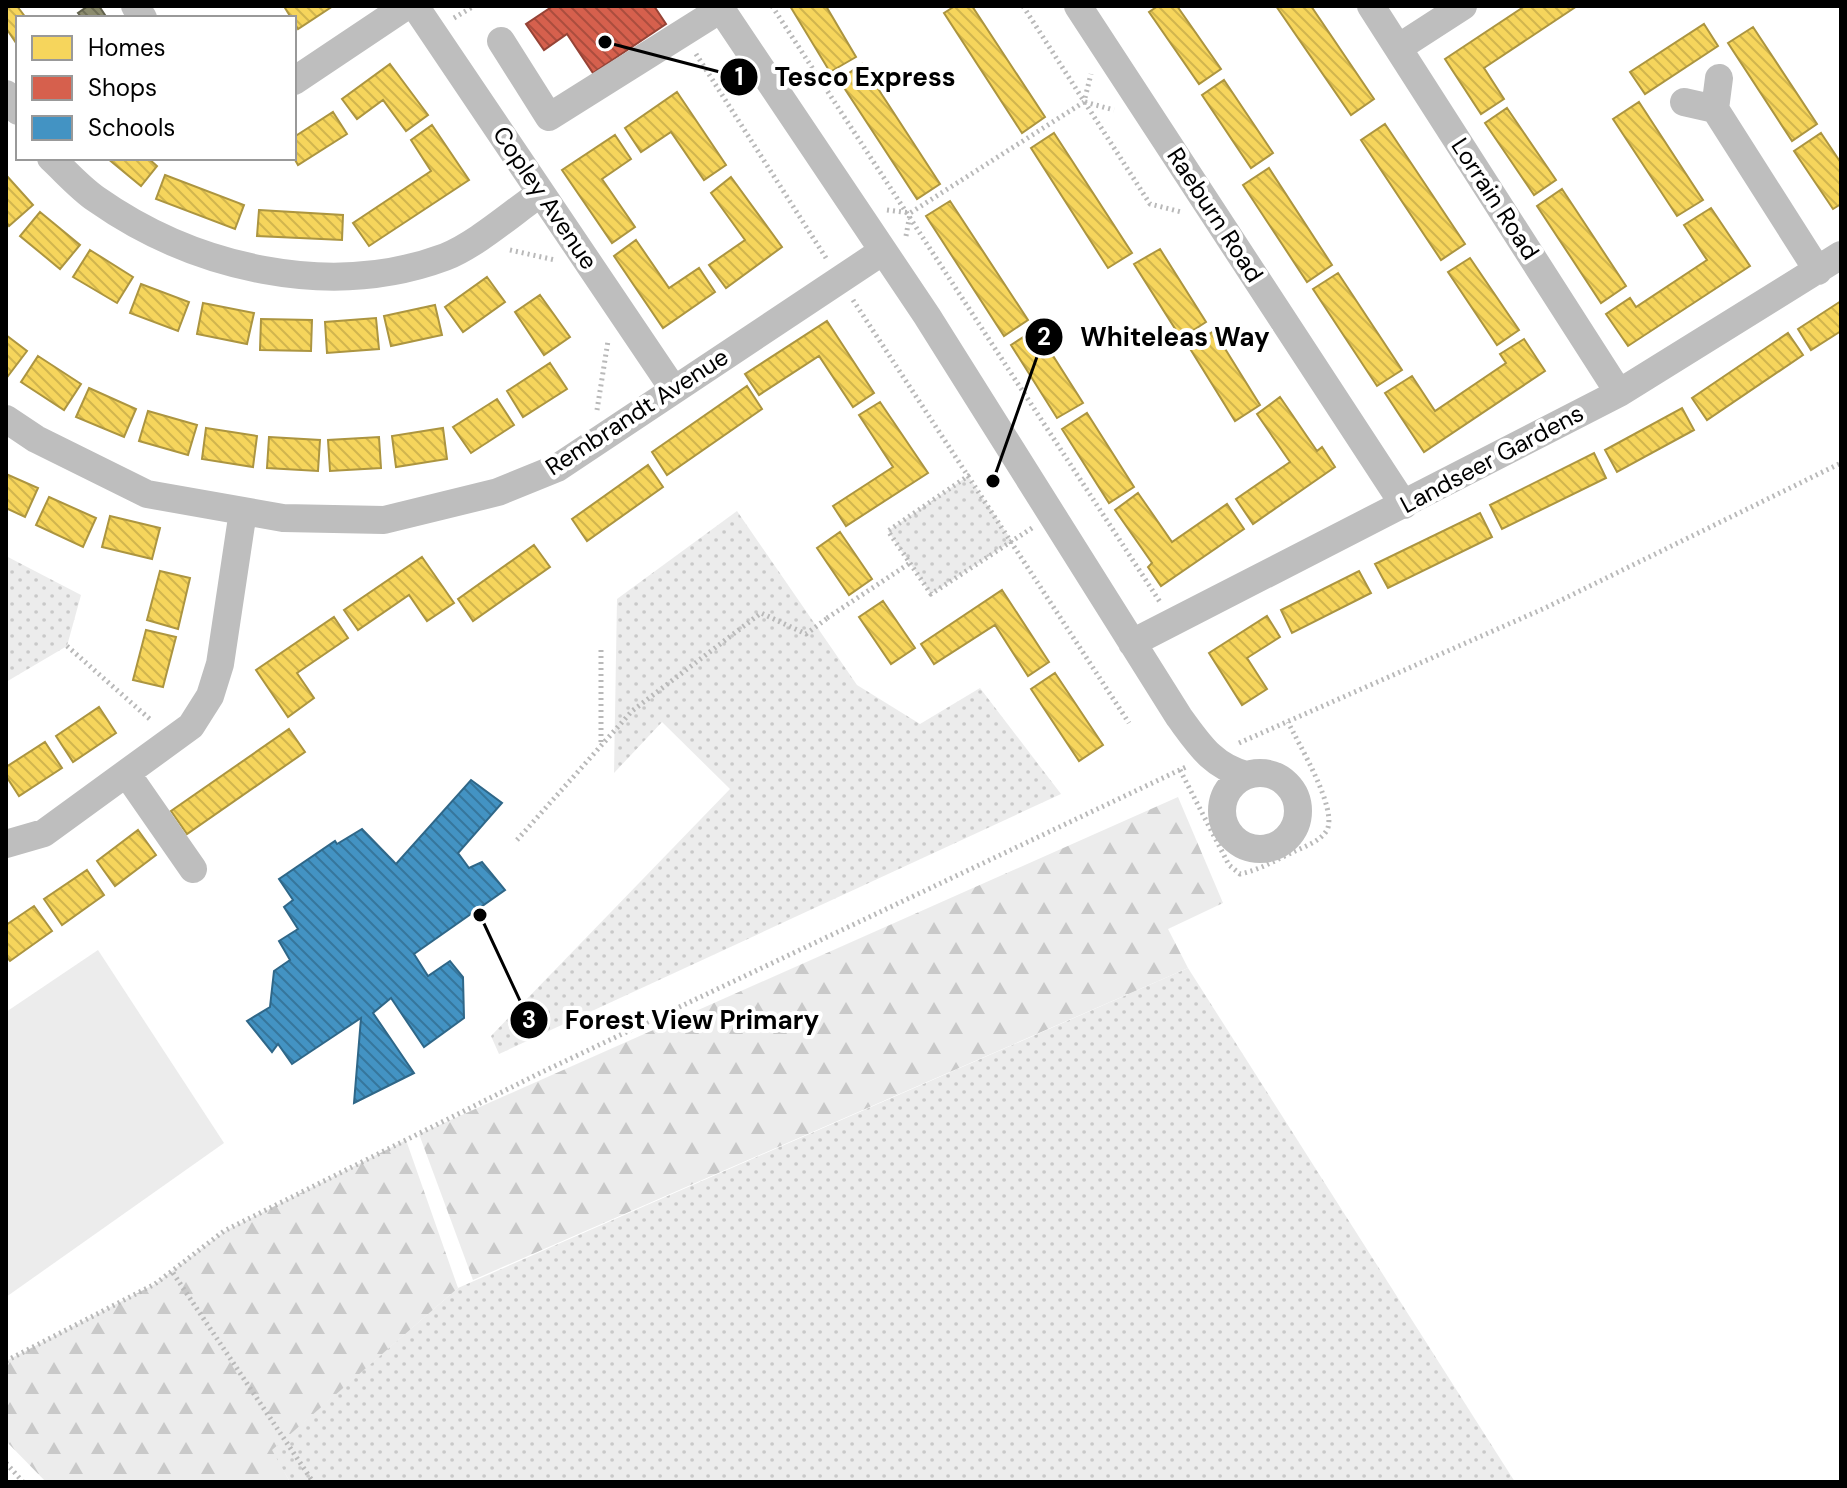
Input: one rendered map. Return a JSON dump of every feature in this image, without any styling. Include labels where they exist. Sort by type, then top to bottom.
[{"type":"street","points":[[296,80],[406,6]]},
{"type":"street","name":"Copley Avenue","points":[[415,6],[674,390]]},
{"type":"street","name":"Raeburn Road","points":[[1078,6],[1404,505]]},
{"type":"street","name":"Lorrain Road","points":[[1371,6],[1619,393]]},
{"type":"street","points":[[1398,48],[1463,6]]},
{"type":"street","points":[[501,41],[549,117],[720,8],[883,251],[1208,757],[1227,829],[1247,847],[1273,847],[1293,830],[1299,807],[1290,786],[1270,773],[1246,775],[1225,769],[1208,757]]},
{"type":"street","points":[[1715,109],[1719,78]]},
{"type":"street","points":[[1684,102],[1715,109],[1830,263]]},
{"type":"street","points":[[53,160],[95,198],[147,230],[208,258],[276,272],[344,276],[396,270],[447,256],[541,193]]},
{"type":"street","name":"Rembrandt Avenue","points":[[6,419],[36,439],[147,494],[283,518],[384,520],[498,492],[557,468],[883,251]]},
{"type":"street","name":"Landseer Gardens","points":[[1132,643],[1619,393],[1830,263]]},
{"type":"street","points":[[6,844],[44,833],[174,740],[197,716],[210,696],[220,664],[243,511]]},
{"type":"street","points":[[127,774],[193,869]]},
{"type":"street","points":[[1222,804],[1227,791],[1246,775]]},
{"type":"path","points":[[772,6],[910,213],[1173,622]]},
{"type":"path","points":[[1023,6],[1150,204],[1220,223]]},
{"type":"path","points":[[683,33],[1129,723]]},
{"type":"path","points":[[910,213],[1084,102]]},
{"type":"path","points":[[470,241],[592,268]]},
{"type":"path","points":[[592,444],[614,300]]},
{"type":"path","points":[[6,1361],[173,1273],[224,1231],[526,1080],[1208,757],[1545,608],[1841,463]]},
{"type":"path","points":[[968,476],[888,531],[931,594],[1053,514]]},
{"type":"path","points":[[517,840],[632,711],[761,613],[806,634],[910,563]]},
{"type":"path","points":[[67,646],[174,740]]},
{"type":"path","points":[[601,650],[601,745]]},
{"type":"path","points":[[1180,770],[1229,865],[1240,874],[1255,871],[1314,842],[1326,832],[1330,819],[1326,803],[1288,722]]},
{"type":"path","points":[[173,1273],[313,1482]]},
{"type":"path","points":[[6,1463],[23,1482]]},
{"type":"green space","points":[[968,476],[1012,541],[931,594],[888,531]]},
{"type":"green space","points":[[737,511],[857,685],[920,724],[980,688],[1061,794],[499,1054],[491,1036],[730,789],[662,722],[614,773],[617,599]]},
{"type":"green space","points":[[6,556],[81,595],[67,646],[6,682]]},
{"type":"green space","points":[[1178,797],[1223,903],[1168,929],[1188,968],[473,1280],[419,1134]]},
{"type":"green space","points":[[98,950],[224,1143],[6,1297],[6,1012]]},
{"type":"green space","points":[[1188,968],[1515,1482],[290,1482],[271,1450],[458,1288]]},
{"type":"green space","points":[[406,1140],[458,1288],[272,1450],[290,1482],[46,1482],[6,1441],[6,1361],[155,1284],[225,1231]]},
{"type":"building: Homes","points":[[6,6],[17,6],[24,16],[16,16],[16,43],[6,28]]},
{"type":"building: Homes","points":[[333,6],[298,29],[296,16],[290,16],[285,8]]},
{"type":"building: Homes","points":[[790,6],[826,6],[856,57],[830,72]]},
{"type":"building: Homes","points":[[955,6],[972,6],[1045,117],[1022,133],[944,13]]},
{"type":"building: Homes","points":[[1158,6],[1177,6],[1221,69],[1199,84],[1149,12]]},
{"type":"building: Homes","points":[[1276,6],[1311,6],[1374,99],[1351,115]]},
{"type":"building: Homes","points":[[1525,6],[1577,6],[1484,68],[1504,99],[1481,114],[1445,59]]},
{"type":"building: Homes","points":[[1704,24],[1718,46],[1645,94],[1630,72]]},
{"type":"building: Homes","points":[[1753,27],[1817,124],[1792,141],[1728,43]]},
{"type":"building: Homes","points":[[390,64],[428,115],[406,131],[383,100],[357,119],[342,99]]},
{"type":"building: Homes","points":[[862,64],[940,184],[917,199],[839,80]]},
{"type":"building: Homes","points":[[1224,80],[1273,153],[1251,168],[1202,95]]},
{"type":"building: Homes","points":[[677,92],[726,165],[704,180],[671,132],[641,152],[625,128]]},
{"type":"building: Homes","points":[[1639,102],[1703,200],[1677,216],[1613,119]]},
{"type":"building: Homes","points":[[1507,108],[1556,180],[1534,195],[1485,123]]},
{"type":"building: Homes","points":[[333,112],[347,134],[298,165],[295,160],[296,136]]},
{"type":"building: Homes","points":[[1385,124],[1465,244],[1441,260],[1361,140]]},
{"type":"building: Homes","points":[[432,125],[469,180],[369,246],[353,223],[431,171],[411,140]]},
{"type":"building: Homes","points":[[1054,133],[1132,253],[1108,268],[1031,148]]},
{"type":"building: Homes","points":[[1821,133],[1841,163],[1841,204],[1833,209],[1794,151]]},
{"type":"building: Homes","points":[[615,135],[631,159],[602,179],[635,227],[612,243],[562,170]]},
{"type":"building: Homes","points":[[109,160],[150,160],[157,166],[141,186]]},
{"type":"building: Homes","points":[[1269,168],[1332,265],[1307,282],[1243,185]]},
{"type":"building: Homes","points":[[6,175],[33,205],[9,226],[6,222]]},
{"type":"building: Homes","points":[[165,175],[244,205],[235,229],[156,199]]},
{"type":"building: Homes","points":[[731,177],[782,247],[726,288],[709,265],[745,240],[711,193]]},
{"type":"building: Homes","points":[[1562,189],[1626,286],[1601,303],[1537,206]]},
{"type":"building: Homes","points":[[950,201],[1028,320],[1004,336],[926,216]]},
{"type":"building: Homes","points":[[1711,208],[1750,266],[1628,346],[1606,314],[1630,298],[1636,307],[1707,260],[1684,225]]},
{"type":"building: Homes","points":[[259,210],[343,215],[342,240],[257,236]]},
{"type":"building: Homes","points":[[40,212],[80,245],[60,269],[20,236]]},
{"type":"building: Homes","points":[[636,240],[669,288],[699,268],[715,292],[663,328],[614,256]]},
{"type":"building: Homes","points":[[1160,249],[1206,322],[1181,338],[1134,264]]},
{"type":"building: Homes","points":[[90,250],[133,277],[117,303],[73,277]]},
{"type":"building: Homes","points":[[1470,258],[1519,330],[1497,345],[1448,272]]},
{"type":"building: Homes","points":[[1338,273],[1402,370],[1377,386],[1313,289]]},
{"type":"building: Homes","points":[[487,277],[505,302],[463,332],[445,307]]},
{"type":"building: Homes","points":[[141,284],[189,302],[178,331],[130,313]]},
{"type":"building: Homes","points":[[540,295],[570,337],[544,355],[515,312]]},
{"type":"building: Homes","points":[[1841,301],[1841,331],[1811,350],[1798,329]]},
{"type":"building: Homes","points":[[203,303],[254,313],[247,344],[197,334]]},
{"type":"building: Homes","points":[[435,305],[442,335],[391,346],[384,316]]},
{"type":"building: Homes","points":[[376,318],[379,349],[327,353],[325,322]]},
{"type":"building: Homes","points":[[261,319],[312,320],[311,351],[260,350]]},
{"type":"building: Homes","points":[[827,321],[874,393],[853,407],[819,356],[759,395],[745,374]]},
{"type":"building: Homes","points":[[1036,329],[1083,403],[1057,418],[1011,345]]},
{"type":"building: Homes","points":[[1214,331],[1260,405],[1235,421],[1189,347]]},
{"type":"building: Homes","points":[[1788,333],[1803,355],[1707,420],[1692,398]]},
{"type":"building: Homes","points":[[6,335],[27,351],[8,376],[6,374]]},
{"type":"building: Homes","points":[[1524,339],[1545,371],[1424,452],[1385,393],[1412,376],[1435,411],[1506,363],[1500,354]]},
{"type":"building: Homes","points":[[38,356],[81,384],[64,410],[21,382]]},
{"type":"building: Homes","points":[[550,363],[567,389],[523,417],[507,391]]},
{"type":"building: Homes","points":[[747,386],[762,409],[667,475],[652,452]]},
{"type":"building: Homes","points":[[89,388],[136,409],[124,437],[76,417]]},
{"type":"building: Homes","points":[[1280,397],[1317,451],[1322,447],[1335,467],[1253,524],[1236,499],[1290,462],[1257,414]]},
{"type":"building: Homes","points":[[497,399],[514,425],[471,453],[453,427]]},
{"type":"building: Homes","points":[[880,402],[928,473],[846,526],[833,506],[893,467],[859,415]]},
{"type":"building: Homes","points":[[1682,408],[1694,430],[1617,472],[1605,450]]},
{"type":"building: Homes","points":[[148,411],[197,425],[188,455],[139,441]]},
{"type":"building: Homes","points":[[1087,413],[1134,487],[1109,503],[1062,429]]},
{"type":"building: Homes","points":[[206,428],[257,436],[253,467],[202,459]]},
{"type":"building: Homes","points":[[443,428],[447,459],[396,467],[392,436]]},
{"type":"building: Homes","points":[[269,437],[320,440],[318,471],[267,468]]},
{"type":"building: Homes","points":[[379,437],[381,468],[330,471],[328,440]]},
{"type":"building: Homes","points":[[1594,453],[1606,478],[1502,529],[1490,505]]},
{"type":"building: Homes","points":[[648,465],[663,487],[587,541],[572,519]]},
{"type":"building: Homes","points":[[6,474],[38,488],[25,517],[6,508]]},
{"type":"building: Homes","points":[[1138,493],[1172,542],[1227,504],[1244,529],[1161,586],[1148,567],[1152,563],[1115,510]]},
{"type":"building: Homes","points":[[49,497],[96,518],[83,547],[36,525]]},
{"type":"building: Homes","points":[[1480,513],[1492,537],[1388,588],[1375,564]]},
{"type":"building: Homes","points":[[110,516],[160,528],[152,559],[102,547]]},
{"type":"building: Homes","points":[[840,532],[872,579],[849,595],[817,548]]},
{"type":"building: Homes","points":[[534,545],[550,567],[473,621],[458,599]]},
{"type":"building: Homes","points":[[422,557],[454,603],[427,621],[409,595],[358,630],[344,610]]},
{"type":"building: Homes","points":[[160,571],[190,578],[178,629],[147,620]]},
{"type":"building: Homes","points":[[1359,571],[1371,593],[1292,633],[1281,610]]},
{"type":"building: Homes","points":[[1002,590],[1049,662],[1028,676],[995,625],[934,664],[921,644]]},
{"type":"building: Homes","points":[[883,601],[915,648],[891,664],[859,617]]},
{"type":"building: Homes","points":[[1267,616],[1280,637],[1247,658],[1267,689],[1242,705],[1209,653]]},
{"type":"building: Homes","points":[[334,617],[348,638],[297,673],[314,698],[288,717],[256,670]]},
{"type":"building: Homes","points":[[146,630],[176,637],[163,687],[133,680]]},
{"type":"building: Homes","points":[[1055,673],[1103,745],[1079,761],[1031,689]]},
{"type":"building: Homes","points":[[99,707],[116,733],[73,762],[56,736]]},
{"type":"building: Homes","points":[[289,729],[305,752],[187,834],[171,811]]},
{"type":"building: Homes","points":[[45,742],[62,768],[19,796],[6,776],[6,767]]},
{"type":"building: Homes","points":[[138,830],[156,855],[115,886],[97,861]]},
{"type":"building: Homes","points":[[87,870],[104,895],[62,925],[44,899]]},
{"type":"building: Homes","points":[[34,906],[52,931],[10,961],[6,956],[6,925]]},
{"type":"building: Shops","points":[[553,6],[654,6],[666,24],[593,73],[567,34],[544,50],[526,24]]},
{"type":"building: Schools","points":[[471,780],[502,803],[458,853],[469,868],[482,862],[505,890],[414,954],[428,976],[450,961],[463,977],[464,1018],[424,1047],[391,998],[373,1013],[414,1073],[354,1103],[361,1018],[292,1064],[278,1044],[272,1052],[247,1021],[270,1007],[274,971],[290,960],[279,941],[298,929],[284,907],[293,900],[279,879],[335,841],[337,844],[362,829],[396,864]]},
{"type":"building: Industry","points":[[88,6],[99,6],[106,16],[80,16],[78,13]]},
{"type":"place","name":"Tesco Express","points":[[605,42]]},
{"type":"place","name":"Whiteleas Way","points":[[993,481]]},
{"type":"place","name":"Forest View Primary","points":[[480,915]]}]
